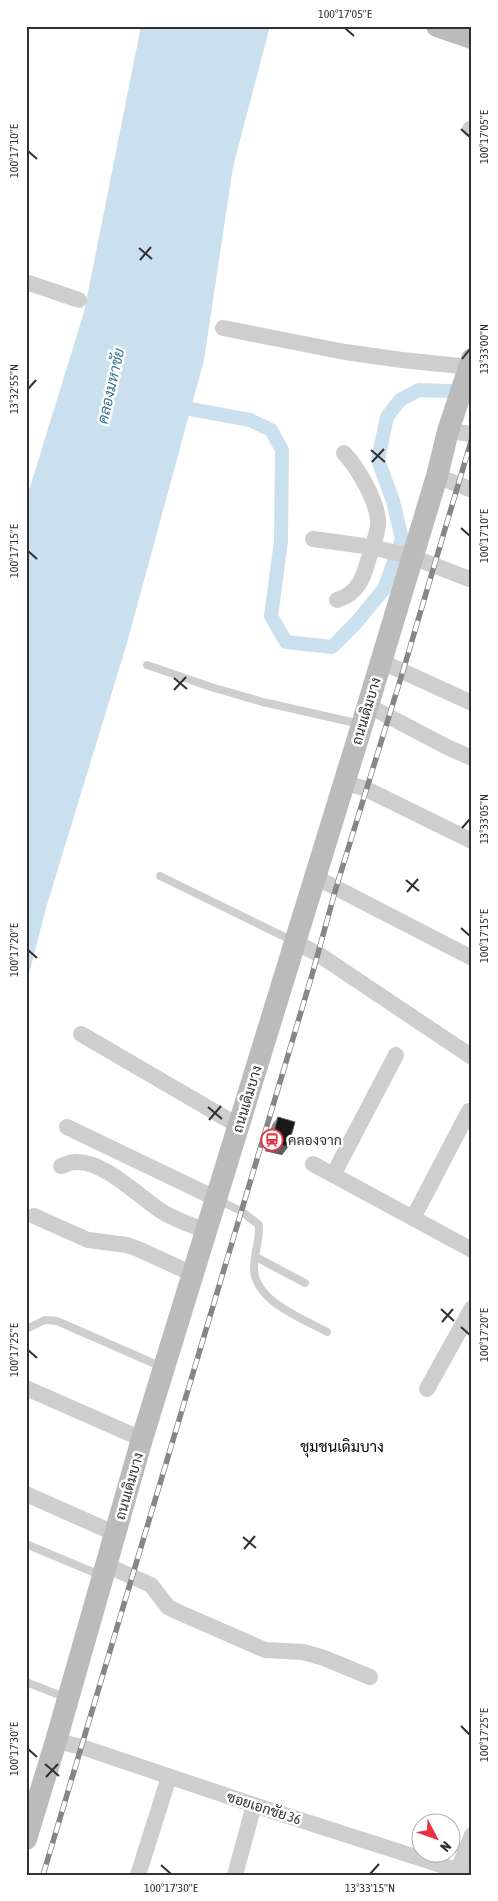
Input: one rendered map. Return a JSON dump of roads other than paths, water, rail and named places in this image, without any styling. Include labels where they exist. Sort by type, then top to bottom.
[{"type":"street","points":[[437,26],[472,38]]},
{"type":"street","points":[[26,282],[80,300]]},
{"type":"street","points":[[223,328],[346,352],[402,360],[470,365]]},
{"type":"street","name":"ถนนเดิมบาง","points":[[26,1839],[56,1741],[142,1439],[365,715],[411,557],[437,476],[451,420],[470,365]]},
{"type":"street","points":[[451,420],[472,434]]},
{"type":"street","points":[[337,600],[346,597],[359,586],[373,548],[378,521],[375,506],[359,475],[344,453]]},
{"type":"street","points":[[437,476],[472,490]]},
{"type":"street","points":[[313,539],[373,548],[411,557],[472,580]]},
{"type":"street","points":[[380,662],[472,703]]},
{"type":"street","points":[[365,715],[472,758]]},
{"type":"street","points":[[344,782],[366,789],[472,841]]},
{"type":"street","points":[[315,877],[472,958]]},
{"type":"street","points":[[295,942],[318,954],[472,1057]]},
{"type":"street","points":[[81,1034],[239,1126]]},
{"type":"street","points":[[334,1175],[396,1056]]},
{"type":"street","points":[[413,1218],[469,1111]]},
{"type":"street","points":[[67,1127],[217,1199]]},
{"type":"street","points":[[60,1166],[74,1162],[95,1167],[134,1189],[162,1212],[207,1231]]},
{"type":"street","points":[[313,1164],[472,1250]]},
{"type":"street","points":[[34,1216],[88,1240],[127,1245],[138,1249],[193,1274]]},
{"type":"street","points":[[427,1390],[472,1308]]},
{"type":"street","points":[[26,1388],[142,1439]]},
{"type":"street","points":[[26,1494],[114,1533]]},
{"type":"street","points":[[105,1571],[151,1585],[168,1606],[178,1612],[265,1650],[303,1652],[324,1658],[370,1677]]},
{"type":"street","name":"ซอยเอกชัย 36","points":[[56,1741],[82,1747],[254,1805],[465,1872]]},
{"type":"street","points":[[138,1875],[169,1777]]},
{"type":"street","points":[[235,1875],[254,1805]]},
{"type":"street","points":[[465,1872],[472,1835]]},
{"type":"lane","points":[[147,665],[210,687],[263,702],[365,715]]},
{"type":"lane","points":[[160,876],[295,942]]},
{"type":"lane","points":[[217,1199],[241,1211],[259,1226],[260,1237],[254,1267],[256,1280],[266,1296],[326,1332]]},
{"type":"lane","points":[[256,1257],[305,1283]]},
{"type":"lane","points":[[26,1329],[45,1320],[57,1321],[164,1368]]},
{"type":"lane","points":[[26,1544],[105,1571]]},
{"type":"lane","points":[[26,1682],[68,1698]]},
{"type":"water","name":"คลองมหาชัย","points":[[141,26],[270,26],[233,167],[204,360],[127,643],[46,908],[26,986],[26,500],[84,312]]},
{"type":"waterway","points":[[174,406],[250,420],[271,430],[282,450],[281,541],[271,616],[286,642],[332,647],[356,623],[384,589],[402,539],[393,501],[378,460],[387,417],[400,400],[419,390],[469,394]]},
{"type":"railway","points":[[43,1875],[312,975],[336,888],[472,438]]},
{"type":"place","name":"คลองจาก","points":[[272,1140]]},
{"type":"district","name":"ชุมชนเดิมบาง","points":[[342,1447]]}]
